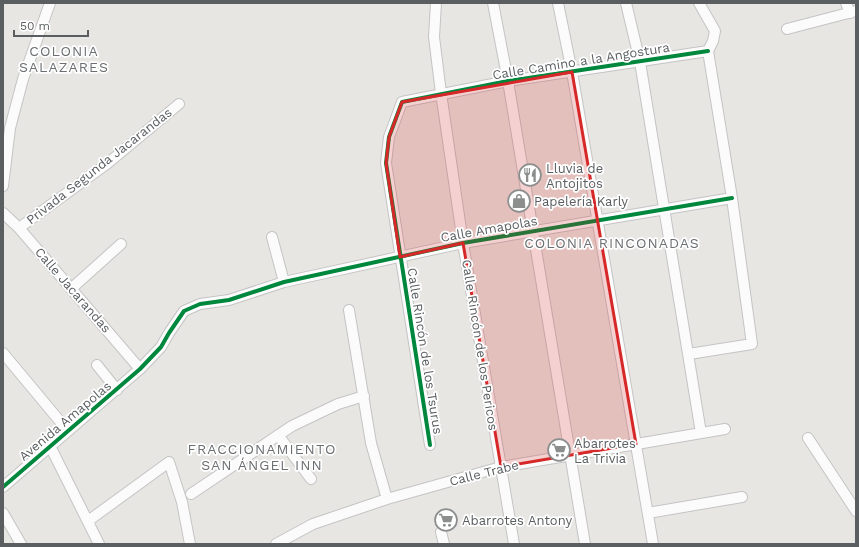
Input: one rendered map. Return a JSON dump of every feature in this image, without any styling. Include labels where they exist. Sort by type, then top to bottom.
[{"type":"street","points":[[3,186],[10,128],[23,79],[50,3]]},
{"type":"street","name":"Calle Rincón de los Pericos","points":[[436,3],[434,37],[441,93],[463,243],[514,544]]},
{"type":"street","points":[[436,14],[443,3]]},
{"type":"street","points":[[493,3],[508,81],[585,544]]},
{"type":"street","points":[[558,3],[572,72],[653,544]]},
{"type":"street","points":[[626,3],[640,62],[701,433]]},
{"type":"street","points":[[689,354],[752,344],[732,198],[708,51],[714,41],[715,31],[699,3]]},
{"type":"street","points":[[787,29],[850,9]]},
{"type":"street","name":"Calle Camino a la Angostura","points":[[396,117],[402,102],[441,93],[508,81],[708,51]]},
{"type":"street","name":"Privada Segunda Jacarandas","points":[[19,228],[108,163],[179,104]]},
{"type":"street","name":"Calle Rincón de los Tsurus","points":[[396,117],[389,138],[386,163],[430,446]]},
{"type":"street","name":"Calle Amapolas","points":[[140,369],[161,347],[184,312],[200,304],[229,300],[284,282],[463,243],[663,208],[732,198]]},
{"type":"street","name":"Calle Jacarandas","points":[[3,213],[19,228],[72,288],[140,369]]},
{"type":"street","points":[[272,237],[284,282]]},
{"type":"street","points":[[72,288],[121,244]]},
{"type":"street","points":[[349,310],[371,443],[387,499]]},
{"type":"street","points":[[3,354],[68,431]]},
{"type":"street","points":[[97,365],[117,390]]},
{"type":"street","name":"Avenida Amapolas","points":[[3,487],[140,369]]},
{"type":"street","points":[[191,494],[292,426],[338,404],[364,396]]},
{"type":"street","name":"Calle Trabe","points":[[276,544],[313,524],[387,499],[501,467],[725,429]]},
{"type":"street","points":[[278,435],[311,479]]},
{"type":"street","points":[[808,438],[856,511]]},
{"type":"street","points":[[50,446],[99,544]]},
{"type":"street","points":[[88,521],[169,462],[182,502],[190,544]]},
{"type":"street","points":[[648,513],[742,497]]},
{"type":"street","points":[[3,513],[21,544]]},
{"type":"street","points":[[441,532],[444,544]]},
{"type":"highlighted area","points":[[572,72],[636,444],[501,467],[463,243],[400,257],[386,163],[389,137],[402,102]]},
{"type":"cycle path","points":[[430,445],[386,163],[389,137],[402,102],[508,81],[708,51]]},
{"type":"cycle path","points":[[3,487],[140,369],[161,347],[184,311],[200,304],[229,300],[284,282],[463,243],[732,198]]},
{"type":"place","name":"Lluvia de Antojitos","points":[[530,175]]},
{"type":"place","name":"Papelería Karly","points":[[519,201]]},
{"type":"place","name":"Abarrotes La Trivia","points":[[559,450]]},
{"type":"place","name":"Abarrotes Antony","points":[[446,520]]},
{"type":"district","name":"COLONIA SALAZARES","points":[[64,60]]},
{"type":"district","name":"COLONIA RINCONADAS","points":[[612,243]]},
{"type":"district","name":"FRACCIONAMIENTO SAN ÁNGEL INN","points":[[262,458]]}]
